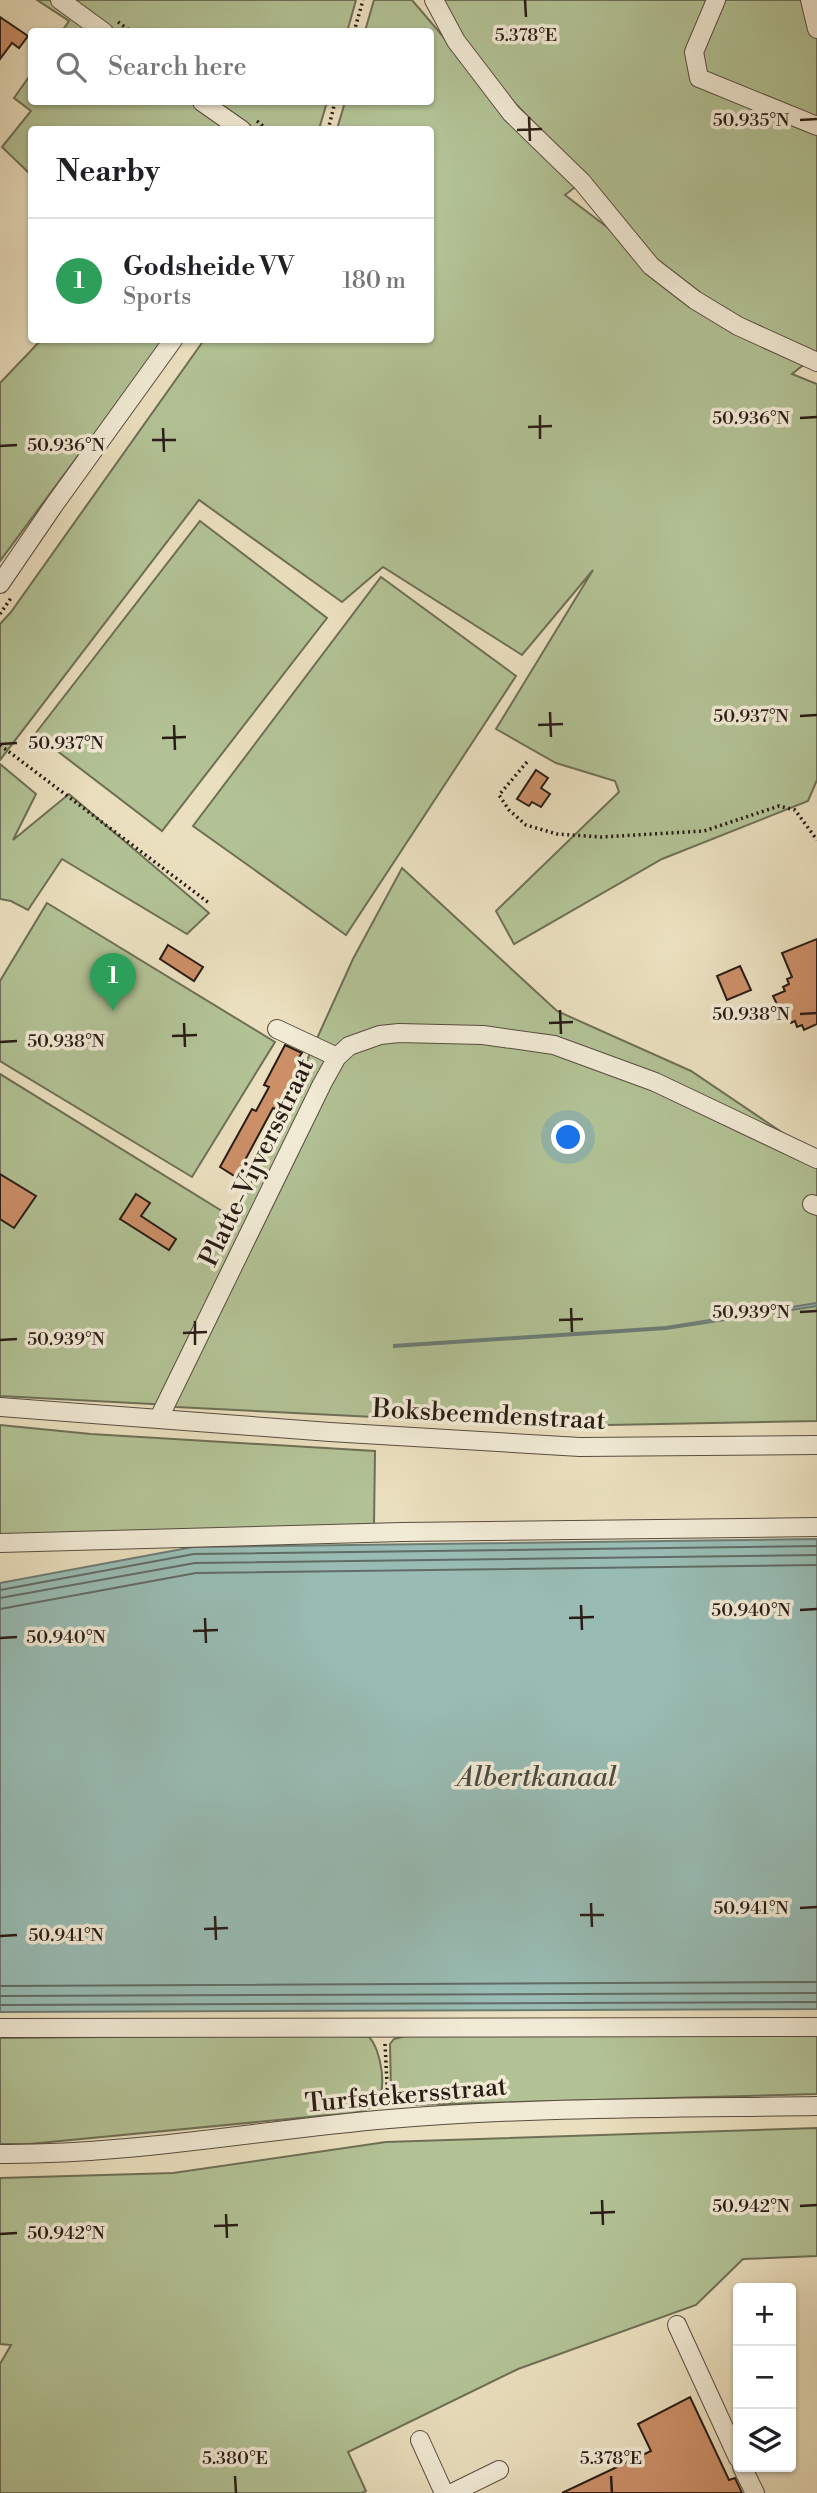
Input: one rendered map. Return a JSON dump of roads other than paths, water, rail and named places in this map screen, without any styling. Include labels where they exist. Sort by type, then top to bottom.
[{"type":"street","points":[[60,0],[98,28]]},
{"type":"street","points":[[434,0],[456,41],[511,113],[582,182],[652,266],[695,300],[738,326],[817,362]]},
{"type":"street","points":[[716,0],[694,52],[699,78],[817,126]]},
{"type":"street","points":[[810,0],[817,29]]},
{"type":"street","points":[[206,105],[236,126]]},
{"type":"street","points":[[0,584],[171,343]]},
{"type":"street","points":[[277,1029],[337,1057]]},
{"type":"street","name":"Platte-Vijversstraat","points":[[159,1418],[322,1084],[337,1057],[349,1046],[364,1040],[399,1033],[483,1035],[554,1045],[654,1082],[817,1159]]},
{"type":"street","points":[[0,1407],[159,1418]]},
{"type":"street","name":"Boksbeemdenstraat","points":[[159,1418],[330,1432],[580,1447],[817,1445]]},
{"type":"street","points":[[0,1543],[402,1532],[817,1527]]},
{"type":"street","points":[[0,2028],[817,2027]]},
{"type":"street","name":"Turfstekersstraat","points":[[0,2154],[44,2155],[389,2119],[487,2112],[817,2106]]},
{"type":"street","points":[[677,2325],[733,2447]]},
{"type":"street","points":[[420,2440],[444,2493]]},
{"type":"street","points":[[452,2493],[499,2470]]},
{"type":"street","points":[[744,2472],[755,2493]]},
{"type":"water","points":[[817,1303],[817,1306],[666,1329],[394,1347],[666,1327]]},
{"type":"water","name":"Albertkanaal","points":[[817,1539],[817,2009],[0,2012],[0,1583],[193,1547]]},
{"type":"place","name":"Godsheide VV","points":[[113,1011]]}]
